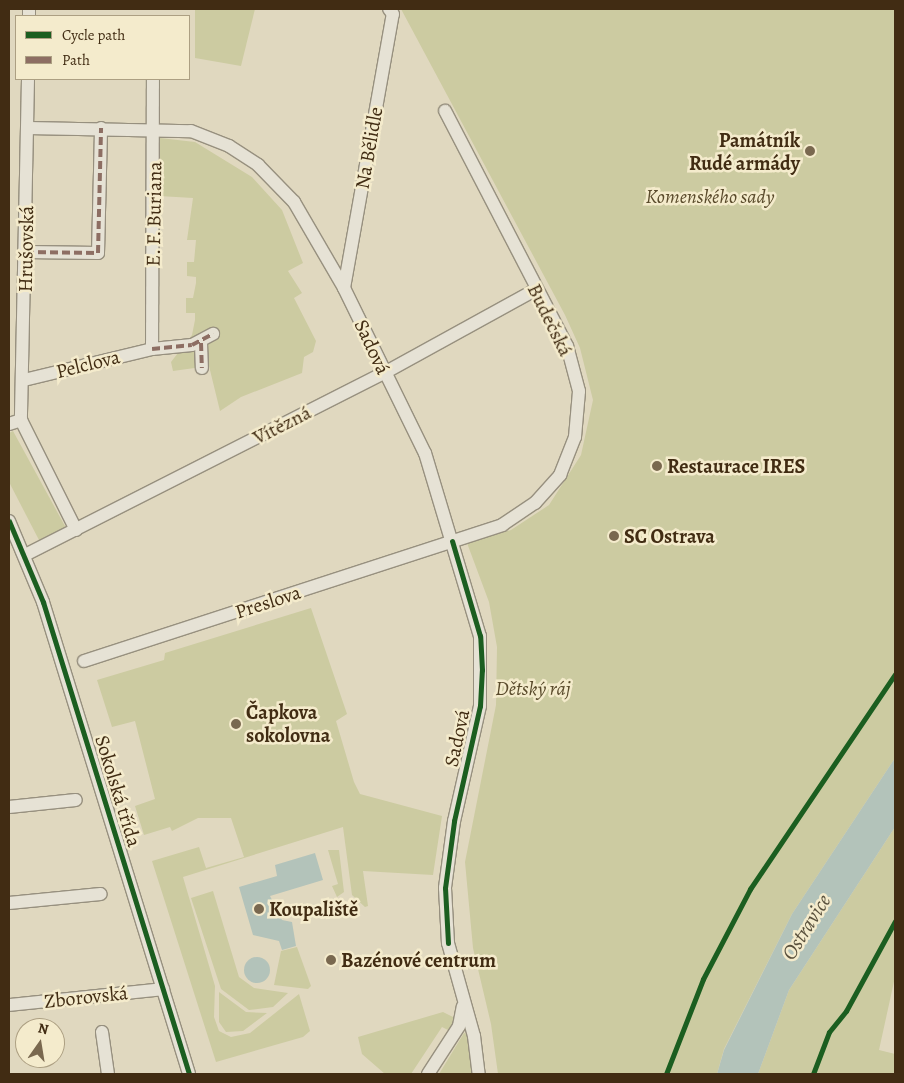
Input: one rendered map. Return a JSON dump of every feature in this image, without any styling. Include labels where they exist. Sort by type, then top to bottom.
[{"type":"street","name":"Na Bělidle","points":[[344,288],[392,14],[389,9]]},
{"type":"street","name":"Hrušovská","points":[[15,422],[24,380],[28,80]]},
{"type":"street","name":"E. F. Buriana","points":[[152,349],[155,128],[153,80]]},
{"type":"street","name":"Budečská","points":[[446,111],[535,290],[567,346],[579,391],[572,448],[560,474],[535,503],[502,525],[452,542]]},
{"type":"street","name":"Sadová","points":[[28,128],[155,128],[211,137],[258,165],[294,202],[344,288],[384,374],[425,453],[480,636],[482,670],[480,706],[454,821],[445,888],[448,943],[474,1036],[479,1074]]},
{"type":"street","points":[[26,252],[98,253],[101,128]]},
{"type":"street","name":"Vítězná","points":[[25,555],[384,374],[535,290]]},
{"type":"street","points":[[152,349],[201,343],[213,334]]},
{"type":"street","points":[[201,343],[202,368]]},
{"type":"street","name":"Pelclova","points":[[24,380],[152,349]]},
{"type":"street","points":[[15,422],[76,530]]},
{"type":"street","name":"Sokolská třída","points":[[9,521],[25,555],[67,675],[189,1074]]},
{"type":"street","name":"Preslova","points":[[84,661],[452,542]]},
{"type":"street","points":[[9,807],[76,800]]},
{"type":"street","points":[[9,903],[101,894]]},
{"type":"street","name":"Zborovská","points":[[9,1005],[163,988]]},
{"type":"street","points":[[428,1074],[459,1026],[464,1003]]},
{"type":"street","points":[[102,1032],[108,1074]]},
{"type":"green space","points":[[195,9],[255,9],[241,66],[195,58]]},
{"type":"green space","name":"Komenského sady","points":[[401,9],[895,9],[895,758],[792,914],[724,1049],[717,1074],[498,1074],[491,1024],[473,948],[465,862],[496,705],[497,647],[489,602],[467,543],[511,530],[549,505],[581,455],[593,400],[580,348],[565,315]]},
{"type":"green space","points":[[160,138],[195,142],[252,177],[282,210],[303,263],[288,271],[302,293],[294,298],[316,341],[313,352],[304,357],[302,373],[241,397],[220,411],[209,366],[173,371],[171,362],[192,335],[195,313],[186,313],[186,298],[193,298],[196,277],[187,276],[187,262],[194,262],[196,240],[187,240],[193,198],[159,196]]},
{"type":"green space","points":[[13,431],[66,528],[40,542],[9,482],[9,433]]},
{"type":"green space","name":"Čapkova sokolovna","points":[[311,608],[347,714],[336,721],[354,782],[360,794],[442,816],[433,875],[363,871],[368,906],[365,907],[352,895],[343,827],[183,877],[215,986],[214,1017],[219,1031],[231,1037],[250,1033],[299,994],[310,1031],[303,1037],[216,1062],[152,861],[199,847],[206,868],[244,857],[231,818],[198,818],[172,831],[170,827],[144,835],[135,806],[155,799],[135,721],[112,727],[97,680],[164,660],[165,653]]},
{"type":"green space","points":[[895,827],[895,977],[879,1050],[895,1054],[895,1074],[758,1074],[789,990]]},
{"type":"green space","points":[[328,850],[339,850],[344,892],[337,897],[332,886],[338,884]]},
{"type":"green space","points":[[213,891],[239,977],[254,988],[288,993],[273,1007],[249,1010],[221,989],[191,898]]},
{"type":"green space","points":[[297,947],[311,986],[308,989],[274,985],[281,951]]},
{"type":"green space","points":[[219,992],[246,1012],[267,1013],[243,1031],[226,1032],[219,1022]]},
{"type":"green space","points":[[443,1012],[455,1018],[450,1031],[442,1027],[411,1074],[385,1074],[362,1054],[358,1037]]},
{"type":"green space","points":[[464,1033],[469,1034],[474,1074],[439,1074]]},
{"type":"water","name":"Ostravice","points":[[895,758],[895,827],[789,990],[758,1074],[717,1074],[724,1050],[792,914]]},
{"type":"water","points":[[315,853],[323,880],[270,896],[282,920],[292,922],[296,946],[282,950],[279,941],[253,935],[239,887],[277,876],[275,865]]},
{"type":"water","points":[[257,957],[266,961],[270,970],[266,979],[257,983],[248,979],[244,970],[248,961]]},
{"type":"marked path","points":[[26,252],[98,253],[101,128]]},
{"type":"marked path","points":[[152,349],[192,345],[213,334]]},
{"type":"marked path","points":[[201,343],[202,368]]},
{"type":"cycle path","points":[[9,521],[43,602],[189,1074]]},
{"type":"cycle path","points":[[448,943],[445,888],[454,821],[480,706],[482,670],[480,636],[452,541]]},
{"type":"cycle path","points":[[666,1074],[703,979],[750,889],[895,674]]},
{"type":"cycle path","points":[[813,1074],[829,1032],[846,1011],[895,921]]},
{"type":"place","name":"Památník Rudé armády","points":[[810,151]]},
{"type":"place","name":"Restaurace IRES","points":[[657,466]]},
{"type":"place","name":"SC Ostrava","points":[[614,536]]},
{"type":"place","name":"Čapkova sokolovna","points":[[236,724]]},
{"type":"place","name":"Koupaliště","points":[[259,909]]},
{"type":"place","name":"Bazénové centrum","points":[[331,960]]},
{"type":"park label","name":"Dětský ráj","points":[[533,688]]}]
